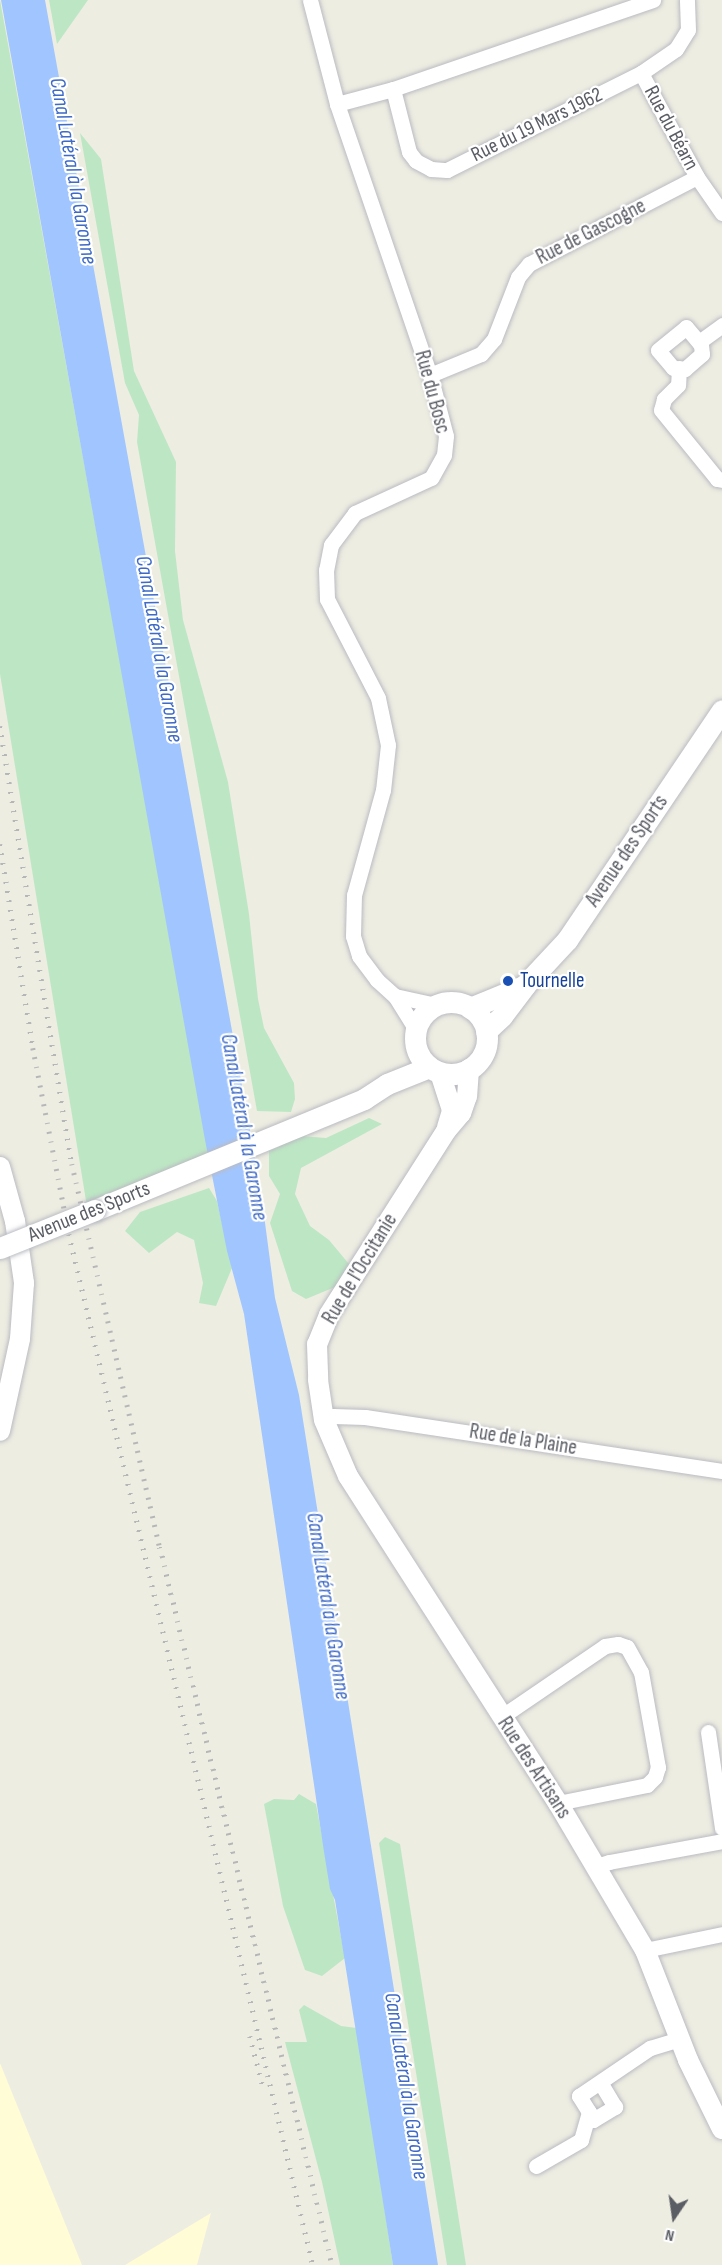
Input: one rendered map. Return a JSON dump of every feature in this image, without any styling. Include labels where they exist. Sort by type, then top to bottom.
[{"type":"main road","name":"Avenue des Sports","points":[[486,1031],[502,1016],[525,986],[567,940],[722,710]]},
{"type":"main road","name":"Avenue des Sports","points":[[470,1008],[525,986]]},
{"type":"main road","points":[[448,1003],[470,1008],[477,1014],[486,1031],[484,1053],[469,1069],[450,1074],[435,1070],[387,1084],[416,1038],[420,1020],[436,1005],[448,1003]]},
{"type":"main road","points":[[416,1038],[435,1070]]},
{"type":"main road","name":"Avenue des Sports","points":[[0,1248],[364,1099],[387,1084]]},
{"type":"street","name":"Rue du Bosc","points":[[310,0],[337,104],[430,375],[446,436],[444,455],[431,478],[355,513],[331,545],[326,570],[327,599],[378,698],[387,745],[383,790],[354,895],[353,936],[359,956],[377,980],[395,996],[416,1038]]},
{"type":"street","points":[[337,104],[393,88],[653,0]]},
{"type":"street","name":"Rue du 19 Mars 1962","points":[[393,88],[409,152],[416,161],[431,169],[447,170],[641,73],[676,49],[688,30],[687,0]]},
{"type":"street","name":"Rue du Béarn","points":[[641,73],[697,177],[722,213]]},
{"type":"street","name":"Rue de Gascogne","points":[[430,375],[481,354],[494,339],[518,278],[529,264],[697,177]]},
{"type":"street","points":[[699,342],[722,325]]},
{"type":"street","points":[[686,327],[699,342],[702,354],[685,369],[673,368],[658,350],[686,327]]},
{"type":"street","points":[[679,368],[678,385],[664,399],[661,410],[717,478],[722,480]]},
{"type":"street","points":[[395,996],[436,1005]]},
{"type":"street","name":"Rue de l'Occitanie","points":[[324,1420],[318,1380],[317,1344],[329,1315],[464,1105],[469,1069]]},
{"type":"street","points":[[435,1070],[452,1111],[446,1131]]},
{"type":"street","points":[[0,1167],[15,1221],[24,1283],[24,1311],[0,1431]]},
{"type":"street","points":[[0,1392],[14,1364]]},
{"type":"street","name":"Rue de la Plaine","points":[[324,1420],[333,1416],[365,1417],[722,1471]]},
{"type":"street","name":"Rue des Artisans","points":[[324,1420],[348,1476],[558,1803],[645,1950],[680,2039],[722,2129]]},
{"type":"street","points":[[501,1717],[605,1646],[618,1644],[627,1647],[640,1672],[658,1767],[655,1777],[647,1785],[558,1803]]},
{"type":"street","points":[[708,1732],[722,1828]]},
{"type":"street","points":[[597,1866],[722,1841]]},
{"type":"street","points":[[645,1950],[722,1934]]},
{"type":"street","points":[[601,2084],[615,2107],[593,2120],[579,2096],[601,2084],[650,2048],[680,2039]]},
{"type":"street","points":[[536,2166],[581,2140],[589,2112]]},
{"type":"shaded area","points":[[0,2063],[82,2265],[0,2265]]},
{"type":"shaded area","points":[[211,2213],[197,2265],[125,2265]]},
{"type":"green space","points":[[0,0],[211,1162],[88,1213],[0,674]]},
{"type":"green space","points":[[49,0],[88,0],[57,44]]},
{"type":"green space","points":[[80,133],[101,159],[134,371],[176,462],[175,551],[183,620],[228,782],[249,914],[258,999],[264,1028],[294,1083],[295,1099],[291,1112],[257,1111],[137,442],[139,415],[125,383]]},
{"type":"green space","points":[[369,1118],[382,1124],[301,1168],[295,1194],[310,1226],[329,1240],[349,1264],[335,1287],[306,1299],[292,1291],[270,1223],[280,1194],[269,1176],[269,1151],[301,1136],[326,1138]]},
{"type":"green space","points":[[209,1188],[217,1201],[232,1268],[216,1306],[199,1303],[203,1283],[194,1240],[177,1232],[149,1253],[125,1231],[140,1212]]},
{"type":"green space","points":[[299,1794],[316,1804],[345,1958],[322,1976],[305,1970],[283,1906],[264,1804],[274,1799],[294,1800]]},
{"type":"green space","points":[[385,1837],[400,1844],[466,2265],[447,2265],[379,1843]]},
{"type":"green space","points":[[304,2005],[341,2026],[357,2028],[393,2265],[340,2265],[322,2182],[285,2042],[307,2042],[299,2010]]},
{"type":"water","name":"Canal Latéral à la Garonne","points":[[1,0],[45,0],[260,1185],[275,1298],[299,1395],[438,2265],[393,2265],[335,1900],[330,1889],[324,1852],[244,1314],[227,1251],[205,1140]]},
{"type":"railway","points":[[0,726],[72,1164],[160,1547],[332,2265]]},
{"type":"railway","points":[[0,844],[33,1048],[69,1234],[313,2265]]},
{"type":"railway","points":[[250,2036],[263,2087]]},
{"type":"place","name":"Tournelle","points":[[508,981]]}]
